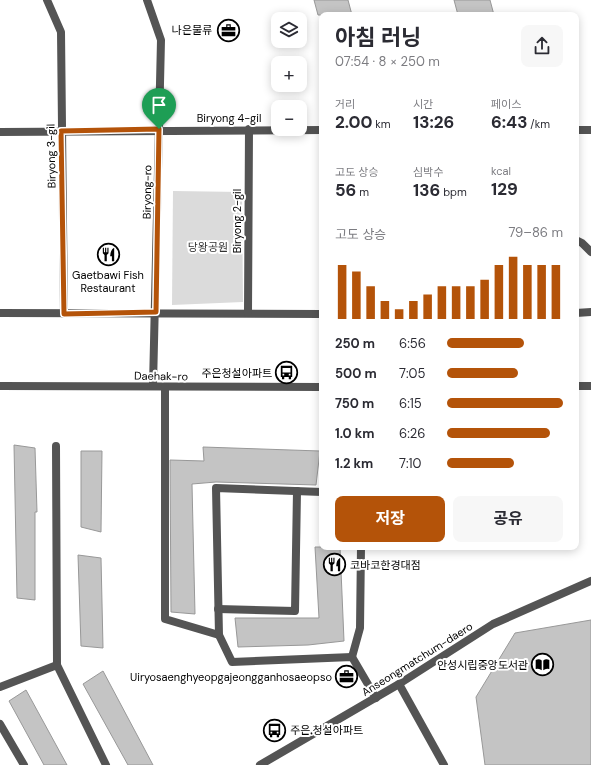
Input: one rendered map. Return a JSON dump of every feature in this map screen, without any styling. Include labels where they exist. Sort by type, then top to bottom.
[{"type":"street","name":"Biryong 3-gil","points":[[47,0],[61,32],[64,314]]},
{"type":"street","name":"Biryong-ro","points":[[147,0],[162,40],[153,386]]},
{"type":"street","name":"Biryong 4-gil","points":[[0,132],[159,129],[319,130]]},
{"type":"street","name":"Biryong 2-gil","points":[[248,313],[249,130]]},
{"type":"street","points":[[579,130],[591,130]]},
{"type":"street","points":[[579,241],[582,242],[591,252]]},
{"type":"street","points":[[0,314],[156,312],[319,314]]},
{"type":"street","points":[[579,313],[591,312]]},
{"type":"street","name":"Daehak-ro","points":[[0,386],[319,387]]},
{"type":"street","points":[[579,386],[591,386]]},
{"type":"street","points":[[165,387],[165,619],[219,634]]},
{"type":"street","points":[[56,446],[57,664],[106,765]]},
{"type":"street","points":[[319,492],[216,488],[219,634],[232,662],[352,657]]},
{"type":"street","points":[[218,609],[295,611],[297,491]]},
{"type":"street","points":[[361,550],[360,628],[352,657],[376,698]]},
{"type":"street","name":"Anseongmatchum-daero","points":[[260,765],[376,698],[493,624],[591,581]]},
{"type":"street","points":[[0,687],[57,664]]},
{"type":"street","points":[[399,684],[444,765]]},
{"type":"street","points":[[0,724],[24,765]]},
{"type":"green space","name":"당왕공원","points":[[173,191],[242,192],[243,302],[172,305]]},
{"type":"building","points":[[314,0],[348,0],[351,12],[319,12],[318,15]]},
{"type":"building","points":[[454,0],[490,0],[493,12],[457,12]]},
{"type":"building","points":[[14,445],[35,448],[37,512],[35,512],[35,600],[17,598]]},
{"type":"building","points":[[203,447],[319,451],[316,485],[216,482],[192,484],[195,614],[171,612],[170,460],[204,461]]},
{"type":"building","points":[[81,451],[102,451],[101,532],[81,527]]},
{"type":"building","points":[[315,547],[319,547],[319,550],[340,550],[344,641],[308,645],[238,647],[235,618],[319,618]]},
{"type":"building","points":[[78,555],[101,558],[103,648],[81,646]]},
{"type":"building","name":"안성시립중앙도서관","points":[[591,620],[591,765],[485,765],[476,697],[515,633]]},
{"type":"building","points":[[103,671],[153,765],[128,765],[83,684]]},
{"type":"building","points":[[26,690],[67,765],[44,765],[9,701]]},
{"type":"place","name":"나은물류","points":[[228,30]]},
{"type":"place","name":"Gaetbawi Fish Restaurant","points":[[108,255]]},
{"type":"place","name":"주은청설아파트","points":[[287,373]]},
{"type":"place","name":"코바코한경대점","points":[[335,565]]},
{"type":"place","name":"안성시립중앙도서관","points":[[543,665]]},
{"type":"place","name":"Uiryosaenghyeopgajeongganhosaeopso","points":[[347,677]]},
{"type":"place","name":"주은.청설아파트","points":[[274,730]]},
{"type":"route","points":[[159,129],[156,312],[64,314],[61,131],[159,129]]}]
